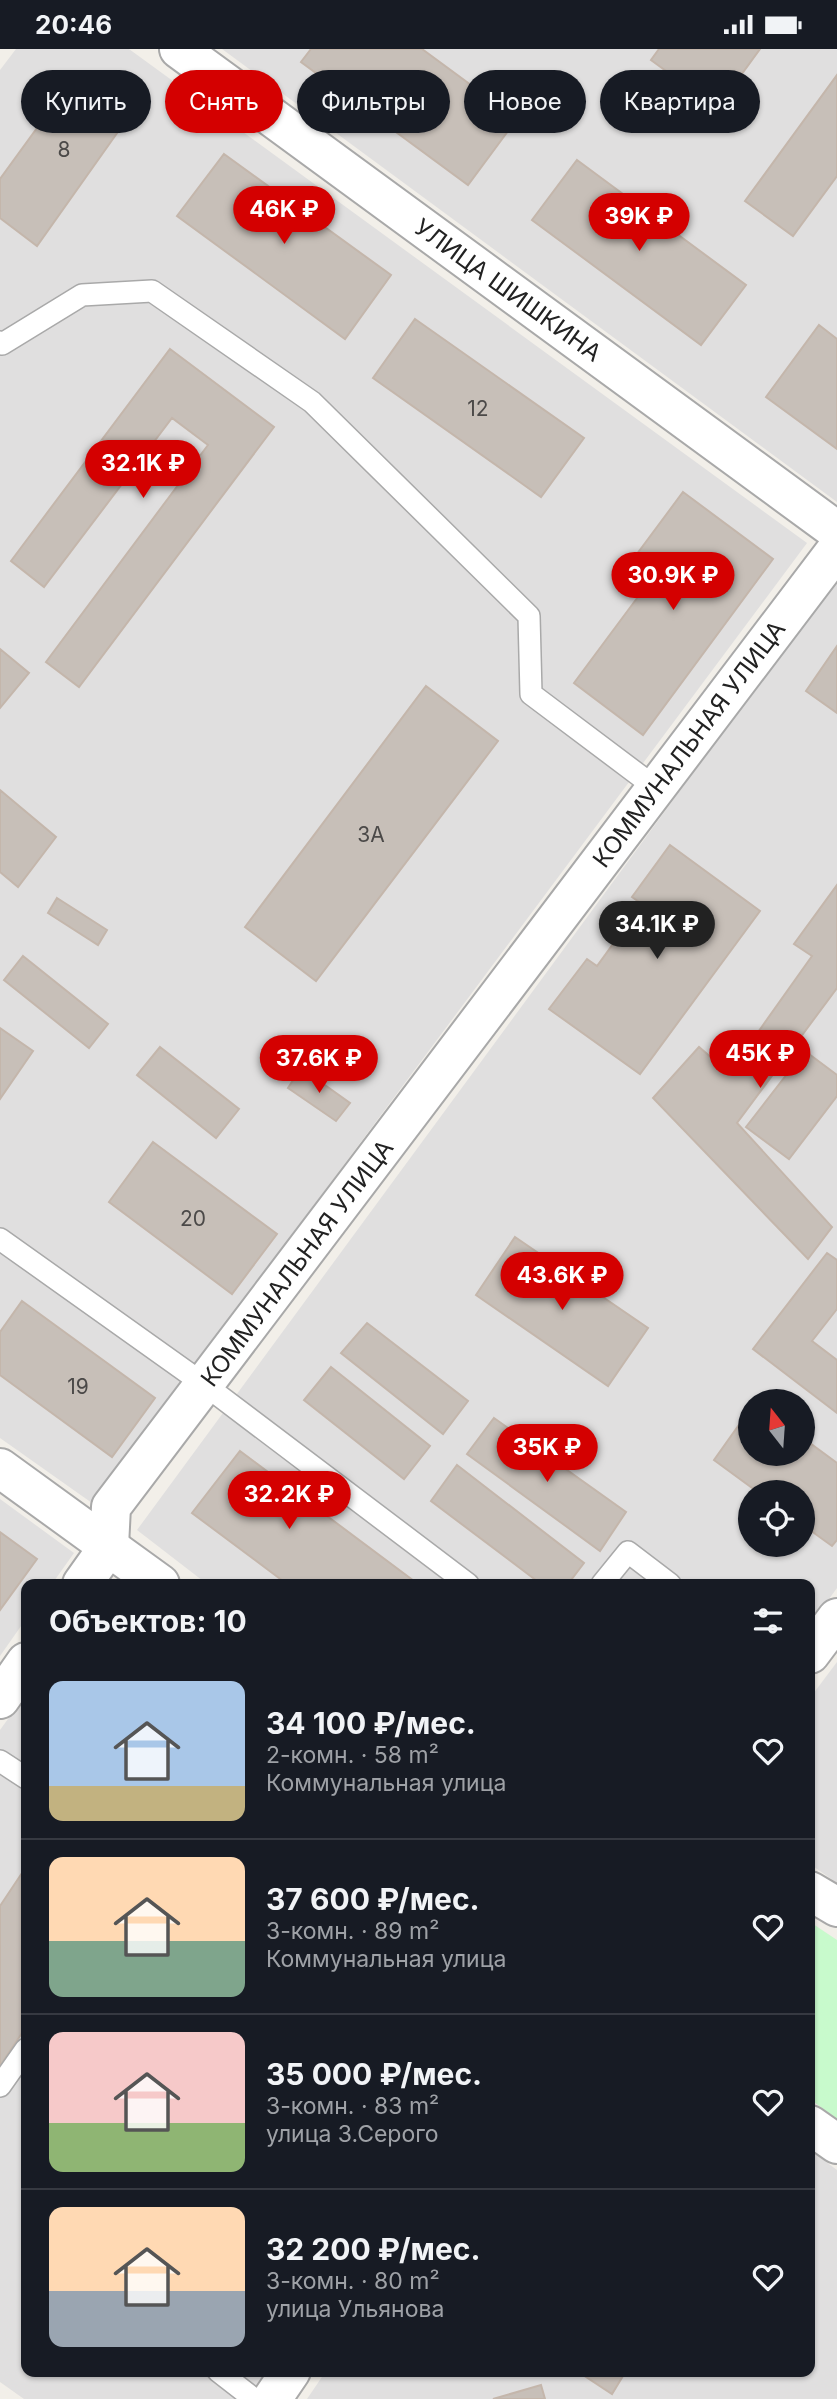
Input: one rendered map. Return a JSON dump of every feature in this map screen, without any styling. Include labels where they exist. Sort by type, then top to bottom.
[{"type":"street","name":"УЛИЦА ШИШКИНА","points":[[179,49],[837,531]]},
{"type":"street","name":"КОММУНАЛЬНАЯ УЛИЦА","points":[[109,1546],[111,1507],[837,549]]},
{"type":"street","points":[[0,1468],[153,1579]]},
{"type":"street","points":[[86,1579],[109,1546]]},
{"type":"street","points":[[815,1647],[837,1618]]},
{"type":"street","points":[[0,1699],[21,1669]]},
{"type":"street","points":[[815,1894],[837,1907]]},
{"type":"street","points":[[815,2129],[837,2144]]},
{"type":"street","points":[[272,2399],[287,2377]]},
{"type":"lane","points":[[0,342],[2,344],[82,295],[152,291],[312,402],[530,617],[531,694],[656,789]]},
{"type":"lane","points":[[0,1239],[205,1385],[461,1579]]},
{"type":"lane","points":[[606,1579],[628,1552],[663,1579]]},
{"type":"lane","points":[[0,1761],[21,1775]]},
{"type":"lane","points":[[0,2086],[21,2056]]},
{"type":"lane","points":[[226,2377],[254,2399]]},
{"type":"shaded area","points":[[16,49],[129,49],[165,75],[165,133],[244,133],[807,543],[92,1503],[0,1438],[0,70]]},
{"type":"shaded area","points":[[222,49],[837,49],[837,502],[336,133],[450,133],[450,70],[297,70],[297,104],[283,94],[283,70],[251,70]]},
{"type":"shaded area","points":[[837,577],[837,1588],[815,1618],[815,1579],[201,1579],[137,1530]]},
{"type":"shaded area","points":[[0,1499],[74,1553],[56,1579],[21,1579],[21,1626],[0,1656]]},
{"type":"shaded area","points":[[837,1662],[837,1883],[815,1868],[815,1691]]},
{"type":"shaded area","points":[[21,1701],[21,2377],[263,2377],[249,2399],[24,2399],[0,2382],[0,1730]]},
{"type":"shaded area","points":[[815,2154],[837,2170],[837,2399],[307,2399],[322,2377],[815,2377]]},
{"type":"green space","points":[[815,1925],[837,1940],[837,2119],[815,2103]]},
{"type":"building","points":[[311,49],[422,49],[464,80],[464,133],[507,133],[468,185],[397,133],[450,133],[450,70],[312,70],[301,62]]},
{"type":"building","points":[[659,49],[760,49],[745,70],[665,70],[651,60]]},
{"type":"building","points":[[837,75],[837,176],[793,236],[745,201]]},
{"type":"building","points":[[33,133],[117,133],[37,246],[0,218],[0,179]]},
{"type":"building","points":[[224,154],[391,275],[345,339],[177,216]]},
{"type":"building","points":[[577,160],[746,285],[701,345],[532,220]]},
{"type":"building","points":[[415,319],[584,438],[541,497],[373,378]]},
{"type":"building","points":[[819,325],[837,339],[837,449],[766,397]]},
{"type":"building","points":[[170,349],[274,427],[79,687],[46,662],[208,445],[172,418],[44,587],[11,561]]},
{"type":"building","points":[[683,492],[773,559],[643,735],[574,683],[652,578],[631,562]]},
{"type":"building","points":[[837,646],[837,713],[806,691]]},
{"type":"building","points":[[0,649],[29,673],[0,708]]},
{"type":"building","points":[[426,686],[498,741],[316,981],[245,927]]},
{"type":"building","points":[[0,790],[56,837],[18,887],[0,872]]},
{"type":"building","points":[[670,845],[760,911],[640,1074],[549,1009],[587,959],[597,966],[642,904],[632,897]]},
{"type":"building","points":[[837,885],[837,988],[737,1123],[832,1227],[808,1259],[653,1098],[699,1047],[729,1073],[812,956],[794,944]]},
{"type":"building","points":[[57,898],[107,930],[98,945],[48,913]]},
{"type":"building","points":[[23,956],[108,1024],[89,1048],[4,980]]},
{"type":"building","points":[[0,1028],[33,1051],[0,1099]]},
{"type":"building","points":[[160,1047],[239,1109],[216,1138],[137,1075]]},
{"type":"building","points":[[805,1051],[837,1075],[837,1096],[789,1159],[746,1127]]},
{"type":"building","points":[[301,1068],[350,1103],[336,1121],[288,1088]]},
{"type":"building","points":[[153,1142],[277,1234],[232,1294],[109,1202]]},
{"type":"building","points":[[515,1237],[648,1328],[608,1386],[476,1295]]},
{"type":"building","points":[[827,1253],[837,1260],[837,1309],[812,1341],[837,1360],[837,1413],[816,1397],[816,1389],[806,1389],[753,1349]]},
{"type":"building","points":[[22,1301],[155,1398],[112,1457],[0,1375],[0,1332]]},
{"type":"building","points":[[367,1323],[468,1401],[443,1434],[341,1353]]},
{"type":"building","points":[[331,1367],[430,1446],[404,1479],[304,1400]]},
{"type":"building","points":[[494,1418],[626,1512],[600,1551],[467,1454]]},
{"type":"building","points":[[738,1426],[738,1467],[816,1467],[816,1448],[837,1463],[837,1540],[832,1546],[815,1534],[815,1480],[741,1480],[714,1460]]},
{"type":"building","points":[[240,1451],[411,1579],[280,1579],[192,1513]]},
{"type":"building","points":[[457,1465],[584,1563],[572,1579],[534,1579],[431,1501]]},
{"type":"building","points":[[0,1532],[37,1559],[0,1610]]},
{"type":"building","points":[[21,1874],[21,2034],[0,2066],[0,1906]]},
{"type":"building","points":[[586,2377],[622,2377],[612,2394]]},
{"type":"building","points":[[541,2385],[545,2399],[493,2399]]}]
